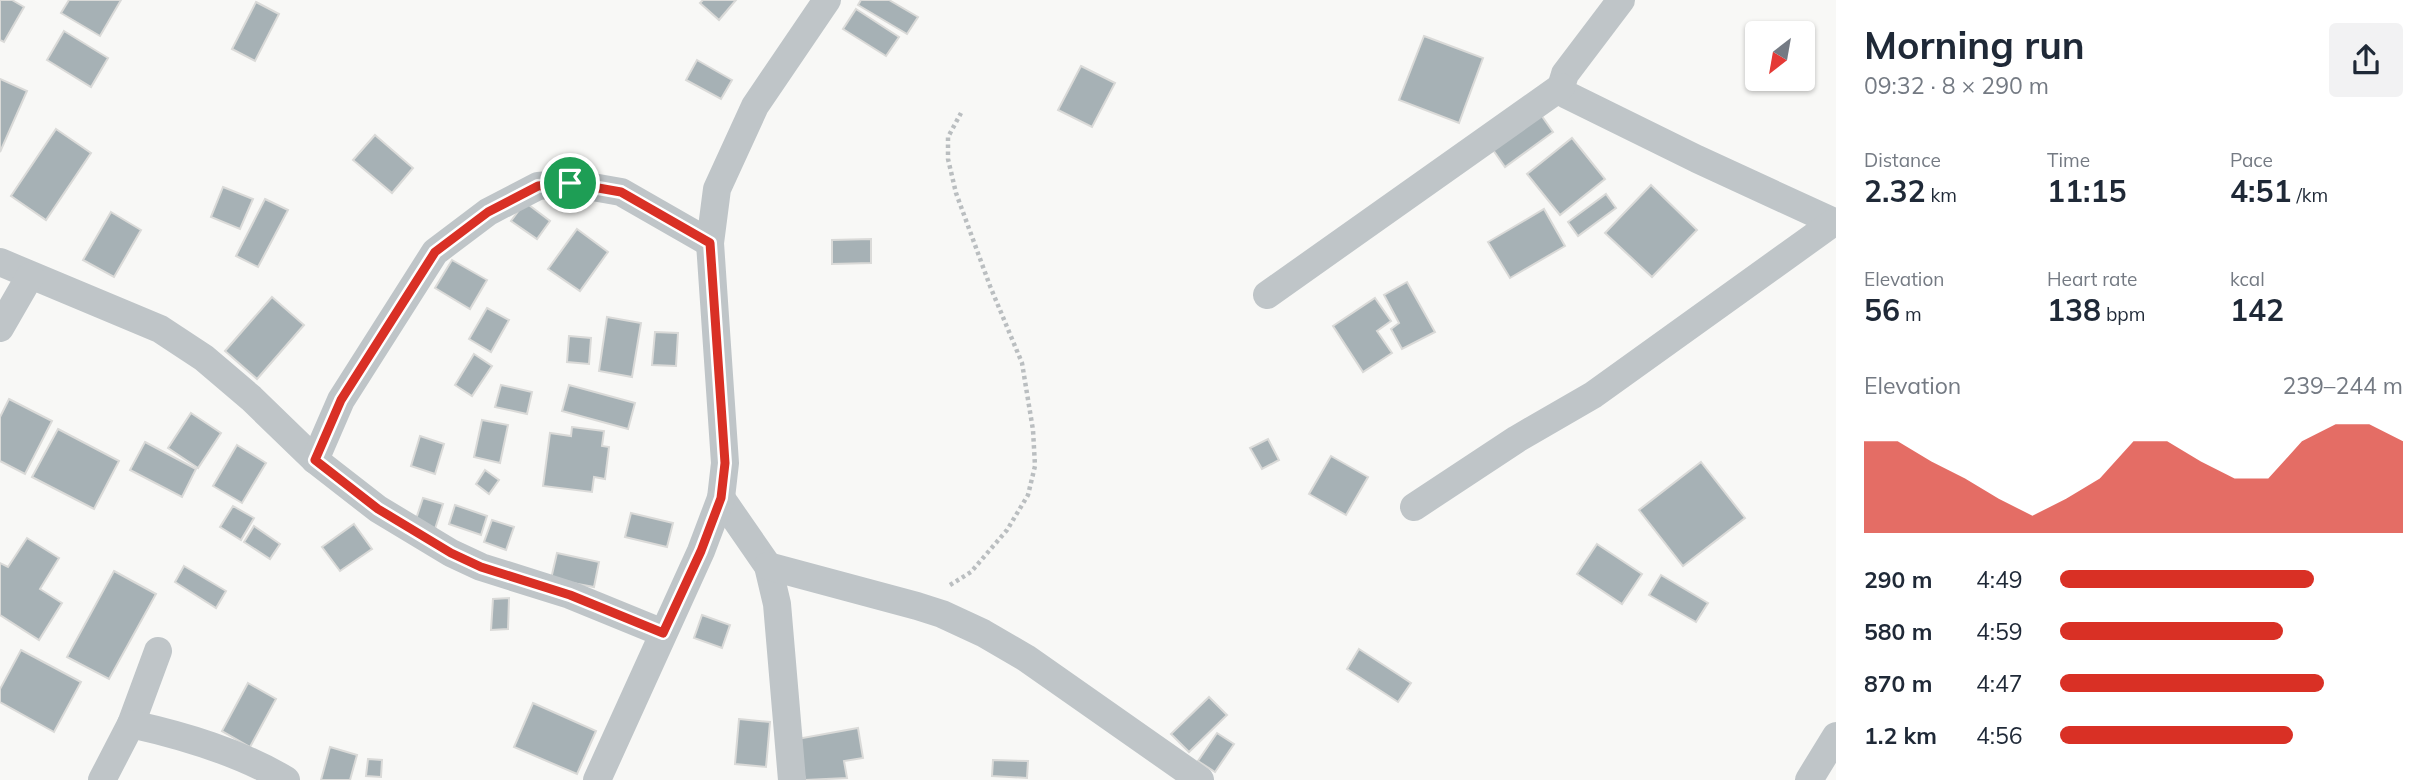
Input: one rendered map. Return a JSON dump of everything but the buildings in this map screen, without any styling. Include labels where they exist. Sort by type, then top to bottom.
[{"type":"street","points":[[597,780],[701,551],[721,498],[725,463],[710,243],[717,189],[755,106],[827,0]]},
{"type":"street","points":[[1267,295],[1561,87],[1574,59],[1621,0]]},
{"type":"street","points":[[1415,507],[1517,439],[1593,395],[1835,223],[1578,101],[1567,95],[1561,87]]},
{"type":"street","points":[[315,460],[341,400],[435,252],[488,212],[538,186],[570,183],[621,192],[710,243]]},
{"type":"street","points":[[0,262],[160,329],[204,358],[251,398],[315,460],[378,509],[451,553],[491,570],[570,595],[663,633]]},
{"type":"street","points":[[0,328],[30,276]]},
{"type":"street","points":[[721,498],[768,566],[777,604],[792,780]]},
{"type":"street","points":[[768,566],[917,606],[972,628],[1027,658],[1200,780]]},
{"type":"street","points":[[102,780],[131,724],[158,651]]},
{"type":"street","points":[[131,724],[175,734],[243,757],[286,780]]},
{"type":"street","points":[[1809,780],[1836,736]]},
{"type":"path","points":[[917,606],[971,572],[1007,530],[1028,495],[1034,466],[1033,430],[1022,363],[956,193],[948,159],[948,137],[961,113]]},
{"type":"route","points":[[570,183],[621,192],[710,243],[725,463],[721,498],[701,551],[663,633],[570,595],[481,567],[451,553],[378,509],[315,460],[341,400],[435,252],[488,212],[538,186],[570,183]]}]
